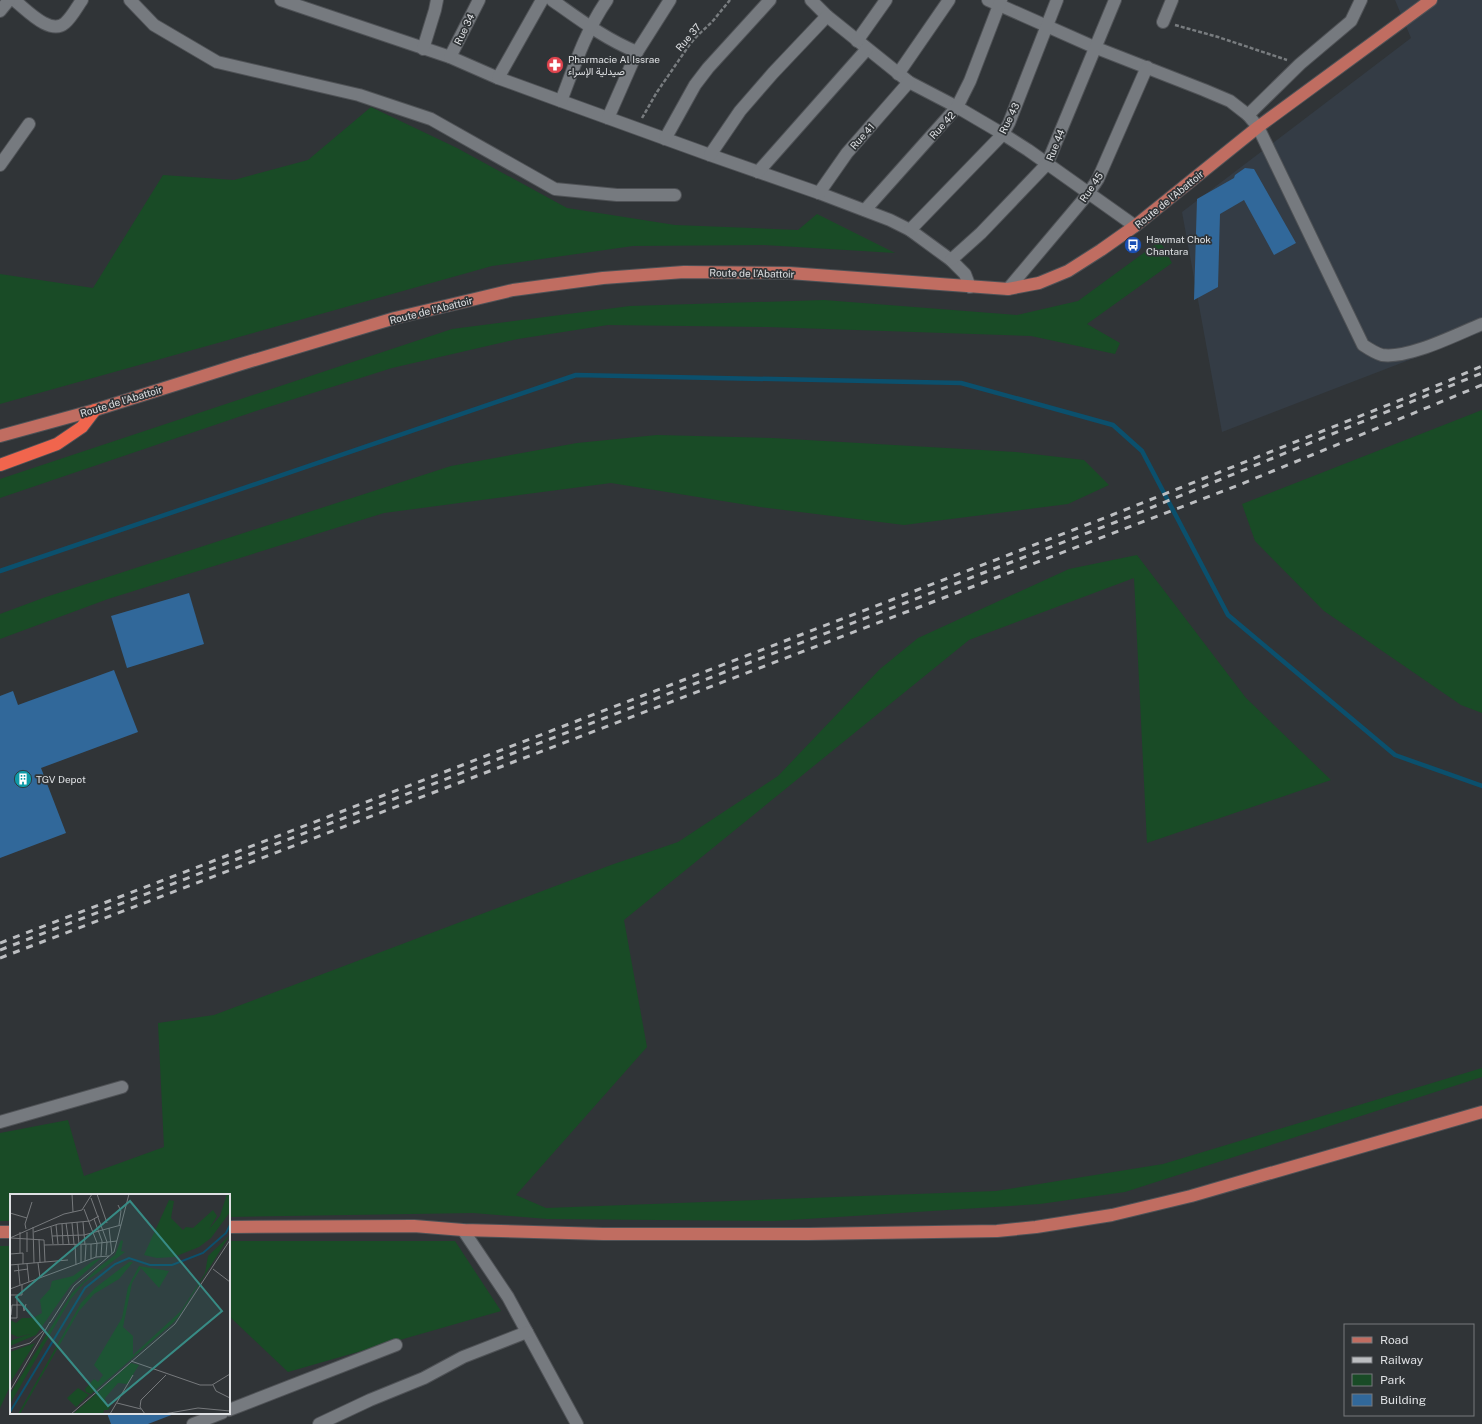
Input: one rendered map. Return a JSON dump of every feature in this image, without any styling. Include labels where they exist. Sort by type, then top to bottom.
[{"type":"highway","points":[[0,465],[57,444],[82,427],[95,410]]},
{"type":"main road","name":"Route de l’Abattoir","points":[[0,436],[95,410],[245,362],[395,318],[513,290],[603,278],[684,272],[789,273],[1008,289],[1039,283],[1068,271],[1135,226],[1258,127],[1432,0]]},
{"type":"main road","points":[[230,1227],[414,1226],[463,1230],[603,1234],[809,1234],[997,1231],[1036,1227],[1112,1215],[1191,1196],[1482,1112]]},
{"type":"street","points":[[0,11],[9,0]]},
{"type":"street","points":[[14,0],[42,23],[54,27],[65,23],[82,0]]},
{"type":"street","points":[[130,0],[154,25],[217,62],[359,95],[431,119],[555,189],[617,194],[675,195]]},
{"type":"street","points":[[281,0],[308,4],[423,49],[450,57],[498,78],[637,128],[665,140],[865,210],[910,230],[951,260],[965,274],[970,287]]},
{"type":"street","points":[[423,49],[437,0]]},
{"type":"street","name":"Rue 34","points":[[450,57],[479,0]]},
{"type":"street","points":[[498,78],[542,0]]},
{"type":"street","points":[[552,0],[591,28],[637,52]]},
{"type":"street","points":[[561,101],[591,28],[607,0]]},
{"type":"street","points":[[608,118],[637,52],[670,0]]},
{"type":"street","points":[[665,140],[695,86],[708,68],[770,0]]},
{"type":"street","points":[[758,172],[862,45],[886,0]]},
{"type":"street","points":[[898,74],[949,0]]},
{"type":"street","points":[[988,0],[1000,3],[1094,47],[1230,101],[1248,115],[1258,127],[1362,346],[1381,354],[1392,355],[1418,350],[1482,324]]},
{"type":"street","name":"Rue 43","points":[[910,230],[1002,134],[1009,123],[1057,0]]},
{"type":"street","name":"Rue 44","points":[[951,260],[981,233],[1047,164],[1094,47],[1115,0]]},
{"type":"street","points":[[1163,22],[1172,0]]},
{"type":"street","points":[[1248,115],[1300,64],[1351,21],[1361,0]]},
{"type":"street","points":[[815,2],[827,16],[909,82],[958,107],[1002,134],[1135,226]]},
{"type":"street","name":"Rue 42","points":[[865,210],[958,107],[970,81],[1000,3]]},
{"type":"street","points":[[710,156],[740,111],[772,73],[827,16]]},
{"type":"street","name":"Rue 45","points":[[1008,289],[1088,194],[1098,179],[1146,67]]},
{"type":"street","name":"Rue 41","points":[[819,193],[847,153],[909,82]]},
{"type":"street","points":[[0,165],[29,124]]},
{"type":"street","points":[[0,1122],[122,1087]]},
{"type":"street","points":[[463,1230],[508,1297],[577,1424]]},
{"type":"street","points":[[319,1424],[370,1400],[424,1378],[463,1357],[527,1332]]},
{"type":"street","points":[[230,1410],[396,1345]]},
{"type":"street","points":[[193,1424],[219,1414]]},
{"type":"path","name":"Rue 37","points":[[637,128],[657,92],[673,68],[698,35],[712,22],[730,0]]},
{"type":"path","points":[[1163,22],[1218,37],[1300,64]]},
{"type":"shaded area","points":[[1395,0],[1482,0],[1482,332],[1222,432],[1182,212],[1411,38]]},
{"type":"green space","points":[[371,107],[457,148],[567,208],[675,225],[798,230],[817,214],[895,253],[764,245],[633,246],[492,266],[0,404],[0,274],[93,288],[163,175],[234,180],[308,160]]},
{"type":"green space","points":[[1160,241],[1172,263],[1087,324],[1120,343],[1115,354],[1031,336],[767,327],[608,325],[518,339],[392,368],[256,411],[0,498],[0,479],[452,329],[630,306],[824,300],[1017,315],[1078,301]]},
{"type":"green space","points":[[1482,410],[1482,713],[1461,705],[1324,611],[1255,541],[1242,504]]},
{"type":"green space","points":[[657,435],[772,438],[1016,452],[1084,460],[1109,485],[1068,504],[904,525],[760,507],[611,483],[384,513],[108,599],[0,639],[0,614],[43,598],[451,466],[577,443]]},
{"type":"green space","points":[[1137,555],[1246,698],[1331,780],[1147,843],[1134,578],[969,640],[624,920],[647,1047],[516,1195],[546,1208],[996,1191],[1163,1164],[1482,1068],[1482,1077],[1125,1192],[1040,1204],[775,1221],[547,1219],[473,1213],[230,1217],[230,1194],[10,1194],[10,1221],[0,1221],[0,1133],[68,1120],[84,1176],[164,1147],[158,1023],[214,1015],[611,865],[678,842],[778,776],[880,669],[918,638],[1069,569]]},
{"type":"green space","points":[[230,1241],[455,1241],[501,1311],[288,1372],[230,1317]]},
{"type":"green space","points":[[0,1246],[10,1246],[10,1386],[0,1408]]},
{"type":"building","points":[[1245,168],[1254,169],[1296,243],[1274,255],[1244,200],[1220,214],[1218,287],[1194,300],[1197,199],[1234,178],[1235,175]]},
{"type":"building","points":[[189,593],[204,644],[127,668],[111,616]]},
{"type":"building","points":[[114,670],[138,732],[41,768],[66,833],[0,858],[0,696],[13,691],[18,705]]},
{"type":"building","points":[[107,1414],[174,1414],[148,1424],[111,1424]]},
{"type":"waterway","points":[[0,571],[576,375],[961,383],[1113,425],[1142,451],[1228,615],[1395,755],[1482,786]]},
{"type":"railway","points":[[0,943],[1112,515],[1443,383],[1482,366]]},
{"type":"railway","points":[[0,950],[1116,522],[1482,373]]},
{"type":"railway","points":[[0,958],[1239,485],[1482,385]]},
{"type":"place","name":"Pharmacie Al Issrae صيدلية الإسراء","points":[[555,65]]},
{"type":"place","name":"Hawmat Chok Chantara","points":[[1133,245]]},
{"type":"place","name":"TGV Depot","points":[[23,779]]}]
